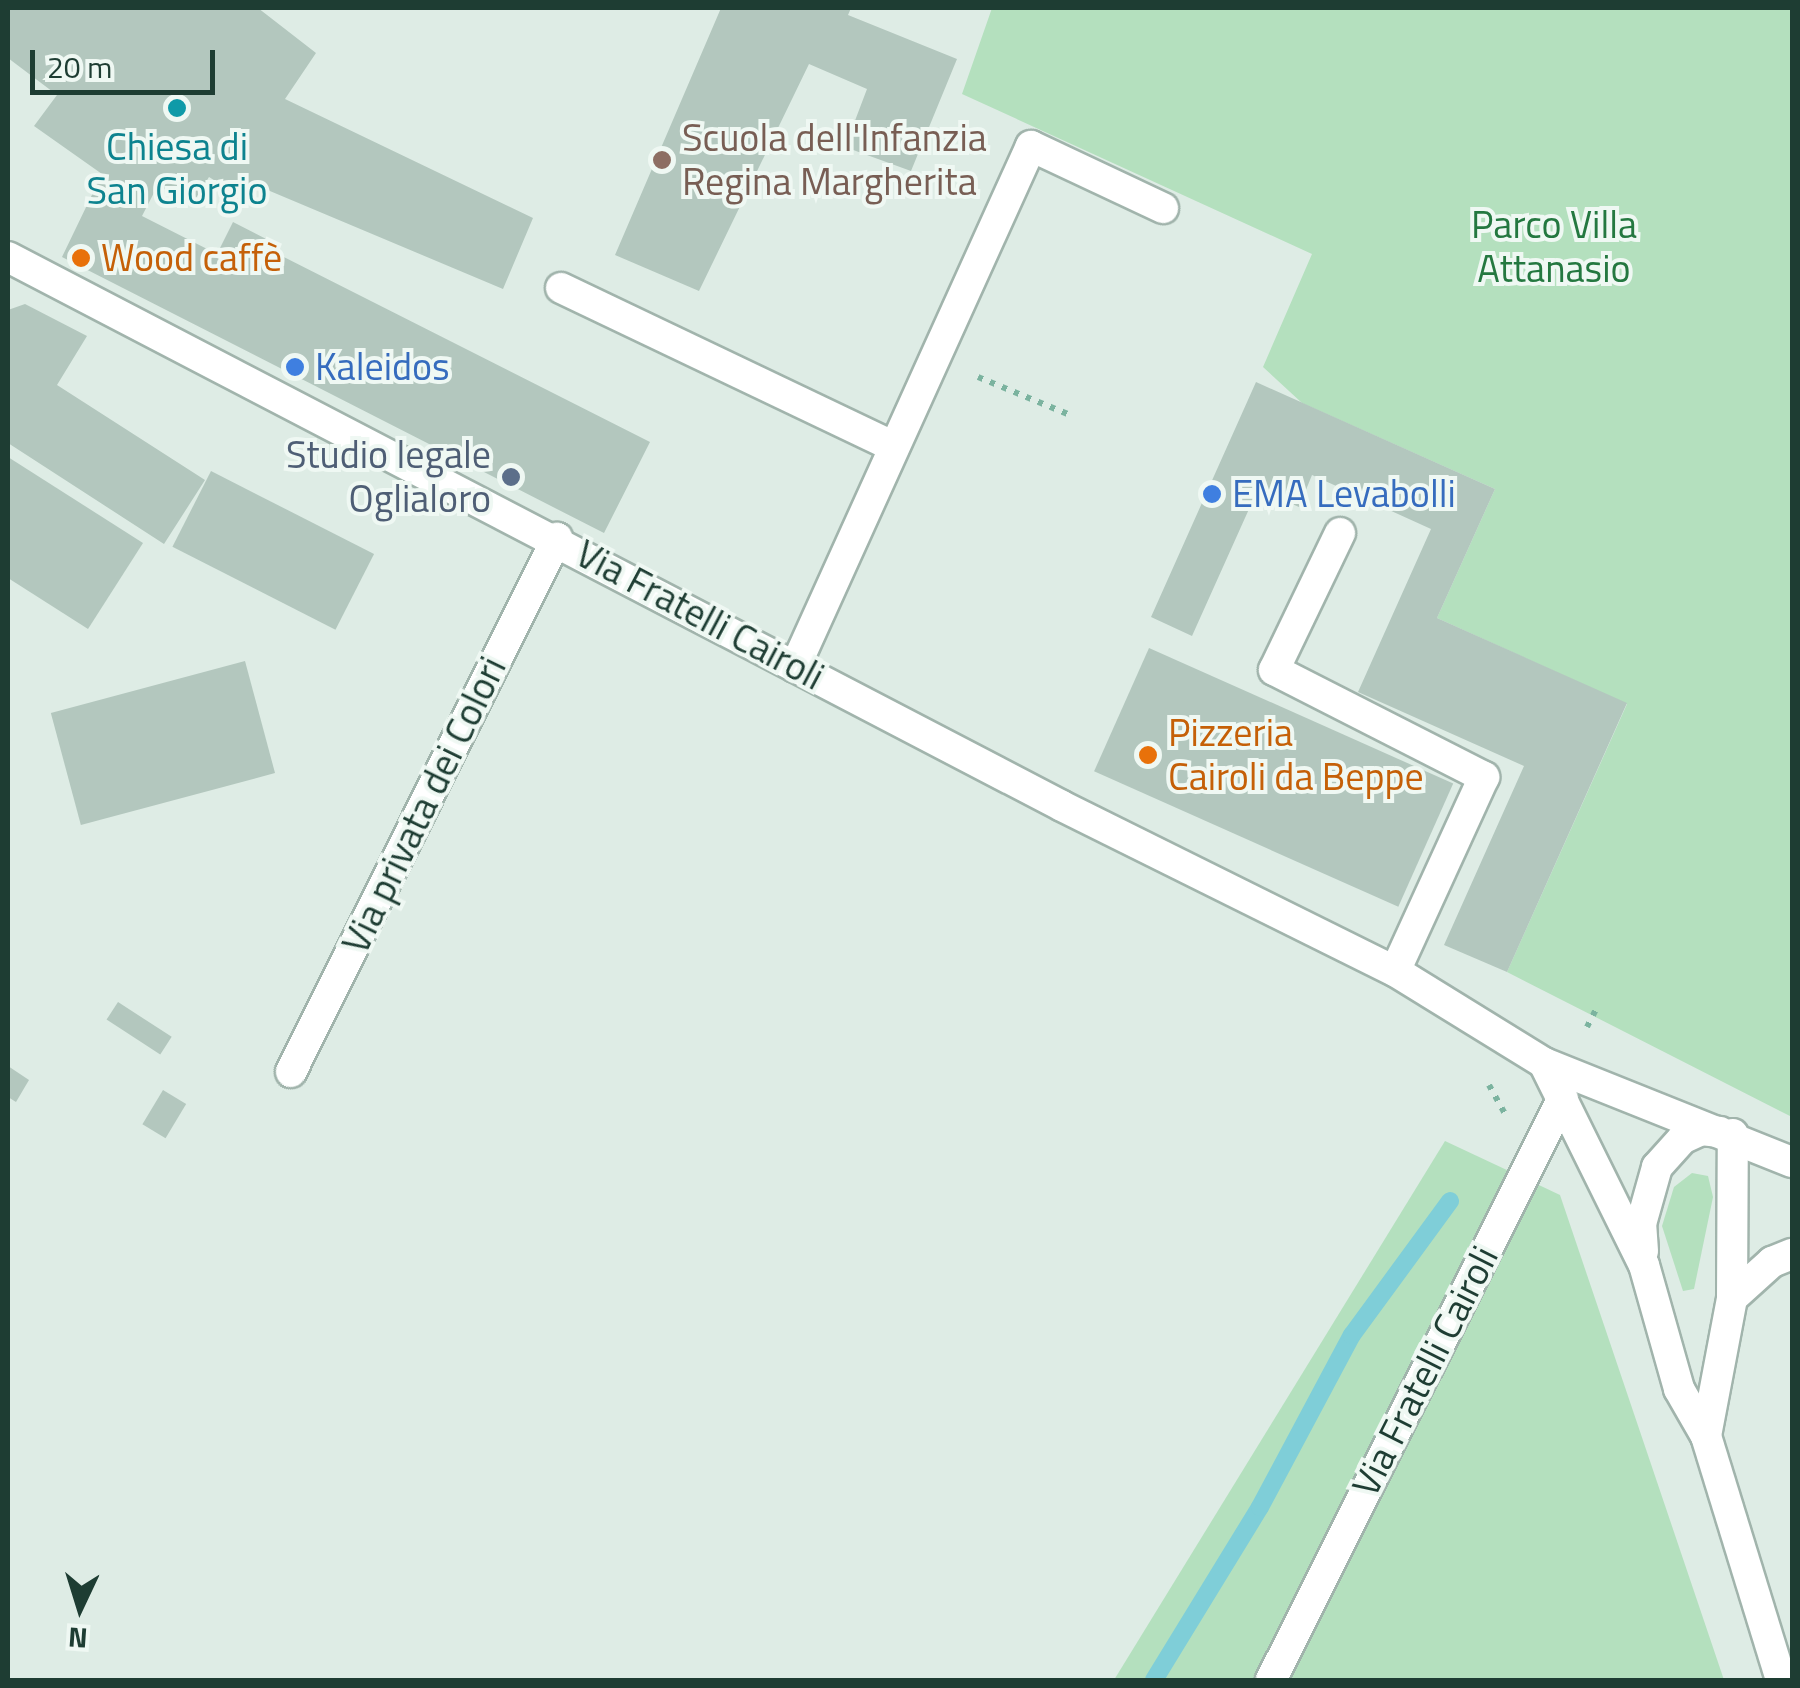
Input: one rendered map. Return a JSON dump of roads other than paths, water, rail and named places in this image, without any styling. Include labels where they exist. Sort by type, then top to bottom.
[{"type":"street","points":[[795,667],[1031,146],[1163,208]]},
{"type":"street","name":"Via Fratelli Cairoli","points":[[8,257],[556,538],[795,667],[1395,970],[1544,1063],[1733,1134],[1792,1162]]},
{"type":"street","points":[[561,288],[894,447]]},
{"type":"street","points":[[1340,534],[1274,670],[1484,776],[1395,970]]},
{"type":"street","name":"Via privata dei Colori","points":[[292,1072],[556,538]]},
{"type":"street","name":"Via Fratelli Cairoli","points":[[1271,1680],[1563,1098],[1544,1063]]},
{"type":"street","points":[[1563,1098],[1644,1265],[1680,1389],[1706,1436],[1781,1680]]},
{"type":"street","points":[[1644,1265],[1641,1224],[1657,1168],[1682,1140],[1701,1130],[1733,1134],[1732,1298],[1706,1436]]},
{"type":"street","points":[[1732,1298],[1772,1262],[1792,1254]]},
{"type":"waterway","points":[[1154,1680],[1260,1507],[1352,1335],[1450,1201]]},
{"type":"place","name":"Chiesa di San Giorgio","points":[[177,108]]},
{"type":"place","name":"Scuola dell'Infanzia Regina Margherita","points":[[662,160]]},
{"type":"place","name":"Wood caffè","points":[[81,258]]},
{"type":"place","name":"Kaleidos","points":[[295,367]]},
{"type":"place","name":"Studio legale Oglialoro","points":[[511,477]]},
{"type":"place","name":"EMA Levabolli","points":[[1212,494]]},
{"type":"place","name":"Pizzeria Cairoli da Beppe","points":[[1148,755]]},
{"type":"park label","name":"Parco Villa Attanasio","points":[[1554,247]]}]
